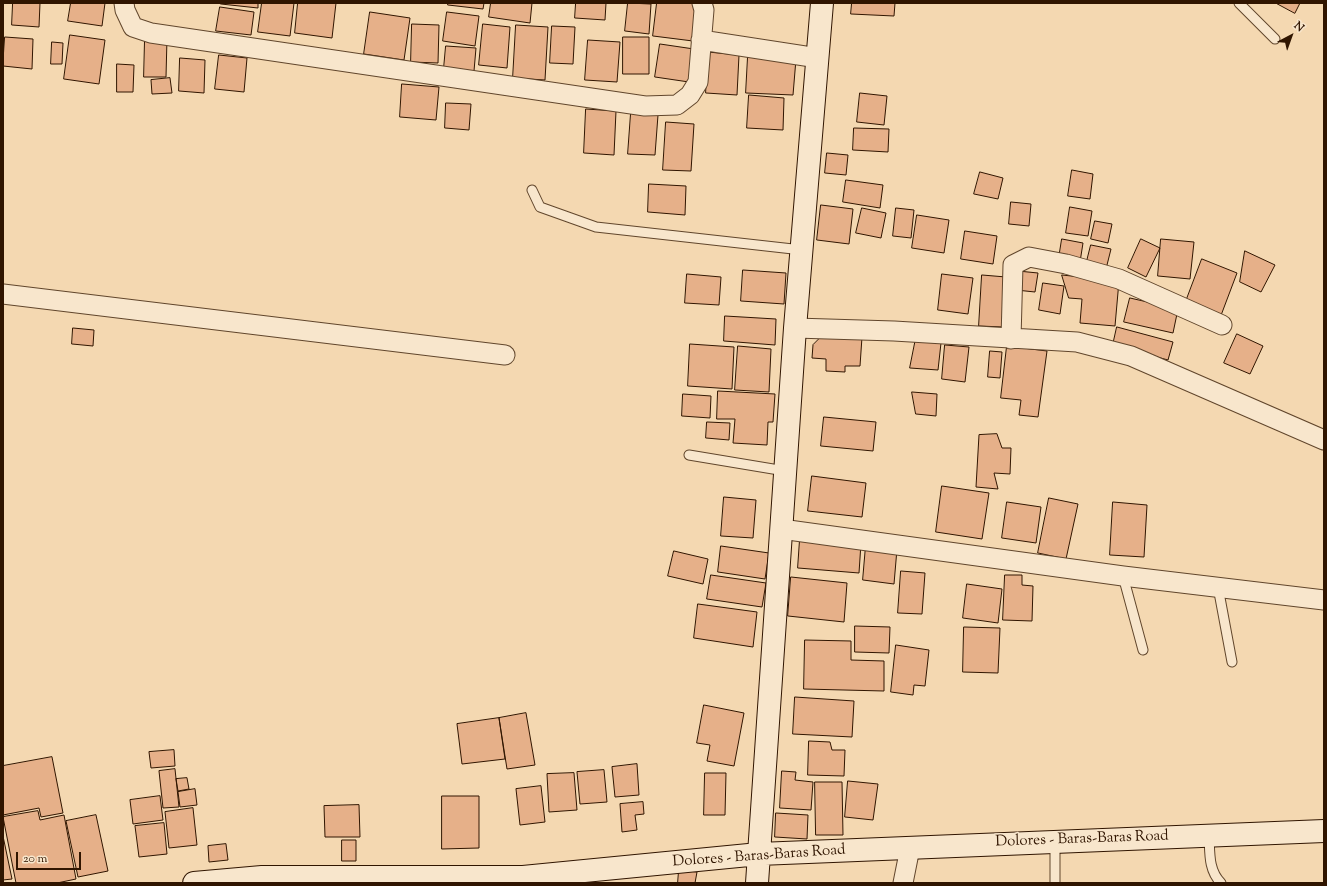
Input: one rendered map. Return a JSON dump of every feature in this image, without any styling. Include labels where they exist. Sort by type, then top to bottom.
[{"type":"street","points":[[124,3],[125,10],[133,27],[151,33],[645,106],[677,106],[690,95],[698,82],[704,10],[702,3]]},
{"type":"street","points":[[756,883],[795,328],[822,3]]},
{"type":"street","points":[[701,40],[818,58]]},
{"type":"street","points":[[1011,339],[1013,265],[1029,257],[1066,264],[1119,279],[1222,326]]},
{"type":"street","points":[[3,294],[505,355]]},
{"type":"street","points":[[795,328],[894,331],[1076,342],[1130,356],[1324,440]]},
{"type":"street","points":[[781,529],[1123,576],[1324,600]]},
{"type":"street","name":"Dolores - Baras-Baras Road","points":[[194,883],[262,880],[523,880],[758,854],[1324,830]]},
{"type":"street","points":[[903,883],[910,848]]},
{"type":"lane","points":[[1239,3],[1275,39]]},
{"type":"lane","points":[[532,190],[540,206],[596,227],[802,250]]},
{"type":"lane","points":[[689,455],[785,471]]},
{"type":"lane","points":[[1123,576],[1143,650]]},
{"type":"lane","points":[[1218,587],[1232,662]]},
{"type":"lane","points":[[1209,835],[1210,863],[1217,879],[1221,883]]},
{"type":"lane","points":[[1055,841],[1055,883]]},
{"type":"building","points":[[13,3],[40,3],[39,27],[12,25]]},
{"type":"building","points":[[71,3],[105,3],[102,26],[68,21]]},
{"type":"building","points":[[258,3],[258,8],[221,4]]},
{"type":"building","points":[[262,3],[294,3],[290,36],[258,32]]},
{"type":"building","points":[[298,3],[336,3],[332,38],[295,33]]},
{"type":"building","points":[[448,3],[484,3],[483,9],[448,5]]},
{"type":"building","points":[[491,3],[532,3],[530,23],[489,17]]},
{"type":"building","points":[[576,3],[606,3],[605,20],[575,18]]},
{"type":"building","points":[[628,3],[651,4],[649,34],[625,31]]},
{"type":"building","points":[[657,3],[698,3],[693,41],[653,36]]},
{"type":"building","points":[[852,3],[895,3],[894,16],[851,14]]},
{"type":"building","points":[[1276,3],[1300,3],[1295,13]]},
{"type":"building","points":[[220,7],[254,12],[251,35],[216,31]]},
{"type":"building","points":[[370,12],[410,18],[404,60],[364,54]]},
{"type":"building","points":[[447,12],[479,16],[475,46],[443,41]]},
{"type":"building","points":[[412,24],[439,25],[438,63],[411,62]]},
{"type":"building","points":[[483,24],[510,27],[507,68],[479,65]]},
{"type":"building","points":[[516,25],[548,27],[545,80],[513,78]]},
{"type":"building","points":[[552,26],[575,27],[573,64],[550,63]]},
{"type":"building","points":[[70,35],[105,40],[99,84],[64,79]]},
{"type":"building","points":[[5,37],[33,39],[32,69],[3,66]]},
{"type":"building","points":[[623,37],[649,37],[649,74],[623,74]]},
{"type":"building","points":[[145,38],[167,38],[166,77],[144,77]]},
{"type":"building","points":[[588,40],[620,42],[617,82],[585,80]]},
{"type":"building","points":[[52,42],[63,43],[62,64],[51,64]]},
{"type":"building","points":[[660,44],[694,49],[689,82],[655,77]]},
{"type":"building","points":[[446,46],[476,48],[474,71],[444,68]]},
{"type":"building","points":[[708,52],[739,55],[737,95],[706,93]]},
{"type":"building","points":[[219,55],[247,58],[244,92],[215,89]]},
{"type":"building","points":[[748,56],[796,59],[793,95],[746,93]]},
{"type":"building","points":[[180,58],[205,60],[204,93],[179,91]]},
{"type":"building","points":[[117,64],[134,65],[133,92],[117,92]]},
{"type":"building","points":[[170,78],[172,93],[152,94],[151,80]]},
{"type":"building","points":[[402,84],[439,87],[436,120],[400,117]]},
{"type":"building","points":[[860,93],[887,96],[884,125],[857,122]]},
{"type":"building","points":[[749,95],[784,98],[783,130],[747,128]]},
{"type":"building","points":[[446,103],[471,104],[469,130],[445,128]]},
{"type":"building","points":[[586,109],[616,111],[614,155],[584,153]]},
{"type":"building","points":[[631,113],[658,115],[655,155],[628,154]]},
{"type":"building","points":[[666,122],[694,124],[691,171],[663,170]]},
{"type":"building","points":[[854,128],[889,129],[888,152],[853,150]]},
{"type":"building","points":[[827,153],[848,155],[846,175],[825,173]]},
{"type":"building","points":[[1072,170],[1093,174],[1090,199],[1068,196]]},
{"type":"building","points":[[980,172],[1003,178],[998,199],[974,194]]},
{"type":"building","points":[[846,180],[883,185],[880,208],[843,202]]},
{"type":"building","points":[[649,184],[686,186],[685,215],[648,212]]},
{"type":"building","points":[[1011,202],[1031,204],[1029,226],[1009,224]]},
{"type":"building","points":[[821,205],[853,209],[849,244],[817,240]]},
{"type":"building","points":[[1070,207],[1092,211],[1088,236],[1066,233]]},
{"type":"building","points":[[862,208],[886,213],[881,238],[856,233]]},
{"type":"building","points":[[896,208],[914,210],[911,238],[893,236]]},
{"type":"building","points":[[917,215],[949,220],[944,253],[912,248]]},
{"type":"building","points":[[1095,221],[1112,224],[1108,243],[1091,239]]},
{"type":"building","points":[[965,231],[997,236],[993,264],[961,259]]},
{"type":"building","points":[[1062,239],[1083,243],[1080,262],[1059,258]]},
{"type":"building","points":[[1141,239],[1160,248],[1146,277],[1128,268]]},
{"type":"building","points":[[1161,239],[1194,242],[1190,279],[1158,276]]},
{"type":"building","points":[[1091,245],[1111,249],[1106,269],[1086,265]]},
{"type":"building","points":[[1245,251],[1275,265],[1261,292],[1240,282]]},
{"type":"building","points":[[1202,259],[1237,273],[1220,318],[1185,304]]},
{"type":"building","points":[[743,270],[786,273],[784,304],[741,301]]},
{"type":"building","points":[[1018,271],[1038,273],[1035,292],[1016,290]]},
{"type":"building","points":[[687,274],[721,277],[719,305],[685,303]]},
{"type":"building","points":[[942,274],[973,278],[968,314],[938,310]]},
{"type":"building","points":[[982,275],[1006,277],[1003,327],[979,326]]},
{"type":"building","points":[[1062,275],[1119,281],[1115,326],[1080,323],[1082,299],[1069,298]]},
{"type":"building","points":[[1043,283],[1064,286],[1060,314],[1039,310]]},
{"type":"building","points":[[1130,298],[1178,309],[1173,333],[1124,322]]},
{"type":"building","points":[[725,316],[776,319],[775,345],[724,341]]},
{"type":"building","points":[[1117,327],[1173,342],[1168,360],[1113,345]]},
{"type":"building","points":[[73,328],[94,330],[93,346],[72,344]]},
{"type":"building","points":[[1237,334],[1263,346],[1250,374],[1224,363]]},
{"type":"building","points":[[822,336],[862,337],[860,366],[845,366],[845,372],[826,371],[826,359],[812,358],[813,345]]},
{"type":"building","points":[[916,338],[941,343],[938,370],[910,368]]},
{"type":"building","points":[[690,344],[734,347],[732,389],[688,386]]},
{"type":"building","points":[[945,345],[969,347],[965,382],[942,379]]},
{"type":"building","points":[[738,346],[771,349],[769,392],[735,390]]},
{"type":"building","points":[[1007,346],[1047,351],[1038,417],[1019,415],[1021,400],[1001,398]]},
{"type":"building","points":[[990,351],[1002,352],[1000,378],[988,377]]},
{"type":"building","points":[[718,391],[775,394],[773,422],[768,422],[767,445],[733,443],[735,419],[717,419]]},
{"type":"building","points":[[912,392],[937,394],[936,416],[916,414]]},
{"type":"building","points":[[683,394],[711,396],[710,418],[682,416]]},
{"type":"building","points":[[824,417],[876,422],[873,451],[821,446]]},
{"type":"building","points":[[707,422],[730,423],[729,440],[706,438]]},
{"type":"building","points":[[997,434],[1002,448],[1011,448],[1010,474],[994,473],[998,489],[976,487],[979,435]]},
{"type":"building","points":[[812,476],[866,483],[862,517],[808,511]]},
{"type":"building","points":[[942,486],[989,493],[982,539],[936,532]]},
{"type":"building","points":[[724,497],[756,500],[753,538],[721,536]]},
{"type":"building","points":[[1049,498],[1078,504],[1066,559],[1038,553]]},
{"type":"building","points":[[1007,502],[1041,507],[1036,543],[1002,538]]},
{"type":"building","points":[[1113,502],[1147,505],[1144,557],[1110,555]]},
{"type":"building","points":[[800,539],[861,543],[859,573],[798,568]]},
{"type":"building","points":[[866,545],[897,549],[894,584],[863,580]]},
{"type":"building","points":[[721,546],[769,553],[765,579],[718,572]]},
{"type":"building","points":[[674,551],[708,559],[703,584],[668,576]]},
{"type":"building","points":[[901,571],[925,573],[922,614],[898,613]]},
{"type":"building","points":[[711,575],[766,583],[762,607],[707,599]]},
{"type":"building","points":[[1005,575],[1022,575],[1022,585],[1033,586],[1032,621],[1003,620]]},
{"type":"building","points":[[791,577],[847,583],[844,622],[788,616]]},
{"type":"building","points":[[967,584],[1002,589],[998,623],[963,618]]},
{"type":"building","points":[[698,604],[757,612],[753,647],[694,638]]},
{"type":"building","points":[[855,626],[890,627],[889,653],[855,652]]},
{"type":"building","points":[[964,627],[1000,628],[998,673],[963,672]]},
{"type":"building","points":[[805,640],[851,641],[851,660],[884,661],[884,691],[804,689]]},
{"type":"building","points":[[896,645],[929,650],[925,686],[914,685],[913,695],[891,692]]},
{"type":"building","points":[[795,697],[854,701],[852,737],[793,734]]},
{"type":"building","points":[[704,705],[744,713],[734,766],[707,761],[710,745],[697,743]]},
{"type":"building","points":[[526,713],[535,765],[507,769],[499,718]]},
{"type":"building","points":[[499,718],[505,759],[462,764],[457,724]]},
{"type":"building","points":[[809,741],[830,742],[832,750],[845,750],[844,776],[808,775]]},
{"type":"building","points":[[174,750],[175,766],[151,768],[149,752]]},
{"type":"building","points":[[52,757],[63,813],[41,817],[39,808],[3,815],[3,766]]},
{"type":"building","points":[[637,764],[639,795],[615,797],[612,767]]},
{"type":"building","points":[[175,769],[179,807],[163,808],[159,771]]},
{"type":"building","points":[[604,770],[607,802],[580,804],[577,772]]},
{"type":"building","points":[[782,771],[796,772],[795,780],[813,782],[811,810],[780,808]]},
{"type":"building","points":[[574,773],[577,810],[549,812],[547,774]]},
{"type":"building","points":[[705,773],[726,773],[725,815],[704,815]]},
{"type":"building","points":[[187,778],[189,789],[178,791],[176,779]]},
{"type":"building","points":[[848,781],[878,784],[873,820],[845,817]]},
{"type":"building","points":[[815,782],[842,782],[843,835],[816,835]]},
{"type":"building","points":[[541,786],[545,822],[520,825],[516,789]]},
{"type":"building","points":[[195,789],[197,805],[180,807],[178,792]]},
{"type":"building","points":[[160,796],[163,820],[133,824],[130,800]]},
{"type":"building","points":[[442,796],[479,796],[479,848],[442,849]]},
{"type":"building","points":[[643,802],[644,814],[635,815],[637,830],[622,832],[620,804]]},
{"type":"building","points":[[359,805],[360,837],[325,837],[324,806]]},
{"type":"building","points":[[193,808],[197,845],[169,848],[165,812]]},
{"type":"building","points":[[38,811],[40,820],[64,815],[76,879],[57,883],[16,883],[3,817]]},
{"type":"building","points":[[776,813],[808,815],[807,839],[775,837]]},
{"type":"building","points":[[96,815],[108,871],[78,877],[66,821]]},
{"type":"building","points":[[164,823],[167,854],[139,857],[135,826]]},
{"type":"building","points":[[3,836],[12,879],[3,880]]},
{"type":"building","points":[[342,840],[356,840],[356,861],[342,861]]},
{"type":"building","points":[[226,844],[228,860],[209,862],[208,846]]},
{"type":"building","points":[[679,870],[697,872],[695,883],[678,883]]}]
